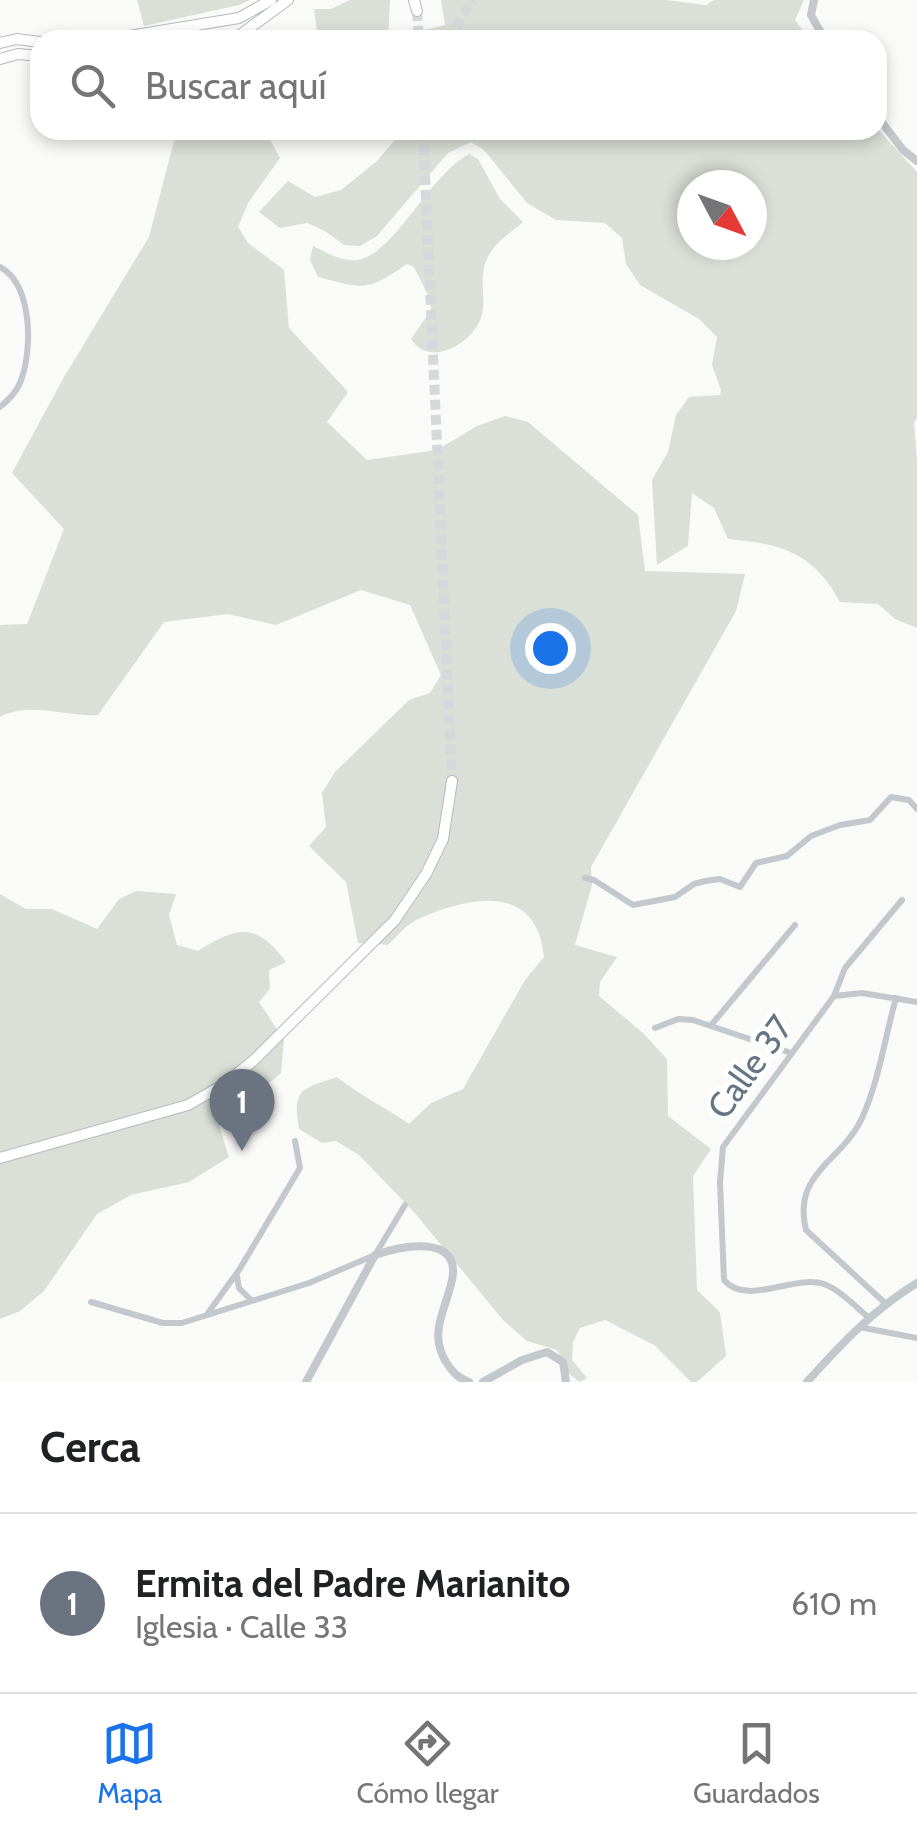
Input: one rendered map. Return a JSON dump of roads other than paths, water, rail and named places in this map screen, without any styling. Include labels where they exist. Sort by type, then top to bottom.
[{"type":"main road","points":[[159,30],[240,18],[281,1]]},
{"type":"main road","points":[[245,30],[281,1]]},
{"type":"main road","points":[[180,30],[188,25]]},
{"type":"main road","points":[[0,43],[30,41]]},
{"type":"main road","points":[[0,59],[30,55]]},
{"type":"main road","points":[[0,1158],[188,1105],[238,1073],[395,920],[426,874],[443,839],[452,781]]},
{"type":"street","points":[[814,0],[811,15],[820,30]]},
{"type":"street","points":[[887,129],[903,150],[917,160]]},
{"type":"street","points":[[0,266],[21,286],[26,325],[22,376],[14,395],[0,407]]},
{"type":"street","points":[[584,878],[594,880],[633,905],[675,897],[705,881],[720,879],[740,887],[756,863],[787,856],[812,836],[840,825],[870,820],[892,797],[909,800],[917,809]]},
{"type":"street","name":"Calle 37","points":[[868,1317],[820,1282],[732,1289],[724,1280],[720,1157],[723,1147],[834,996],[845,968],[902,900]]},
{"type":"street","points":[[712,1024],[795,926]]},
{"type":"street","points":[[834,996],[862,993],[917,1002]]},
{"type":"street","points":[[886,1302],[806,1230],[802,1196],[860,1123],[896,998]]},
{"type":"street","points":[[655,1028],[678,1019],[712,1024],[791,1053]]},
{"type":"street","points":[[207,1314],[300,1168],[295,1141]]},
{"type":"street","points":[[306,1382],[405,1205]]},
{"type":"street","points":[[91,1302],[164,1322],[182,1322],[309,1283],[375,1255],[431,1246],[445,1254],[453,1276],[440,1312],[438,1344],[456,1375],[469,1382]]},
{"type":"street","points":[[238,1270],[239,1288],[252,1300]]},
{"type":"street","points":[[807,1382],[868,1317],[917,1283]]},
{"type":"street","points":[[857,1327],[917,1338]]},
{"type":"street","points":[[483,1382],[522,1360],[546,1352],[563,1362],[566,1382]]},
{"type":"tunnel","points":[[454,30],[473,0]]},
{"type":"tunnel","points":[[417,11],[418,30]]},
{"type":"tunnel","points":[[423,140],[452,781]]},
{"type":"place","name":"Ermita del Padre Marianito","points":[[242,1151]]}]
